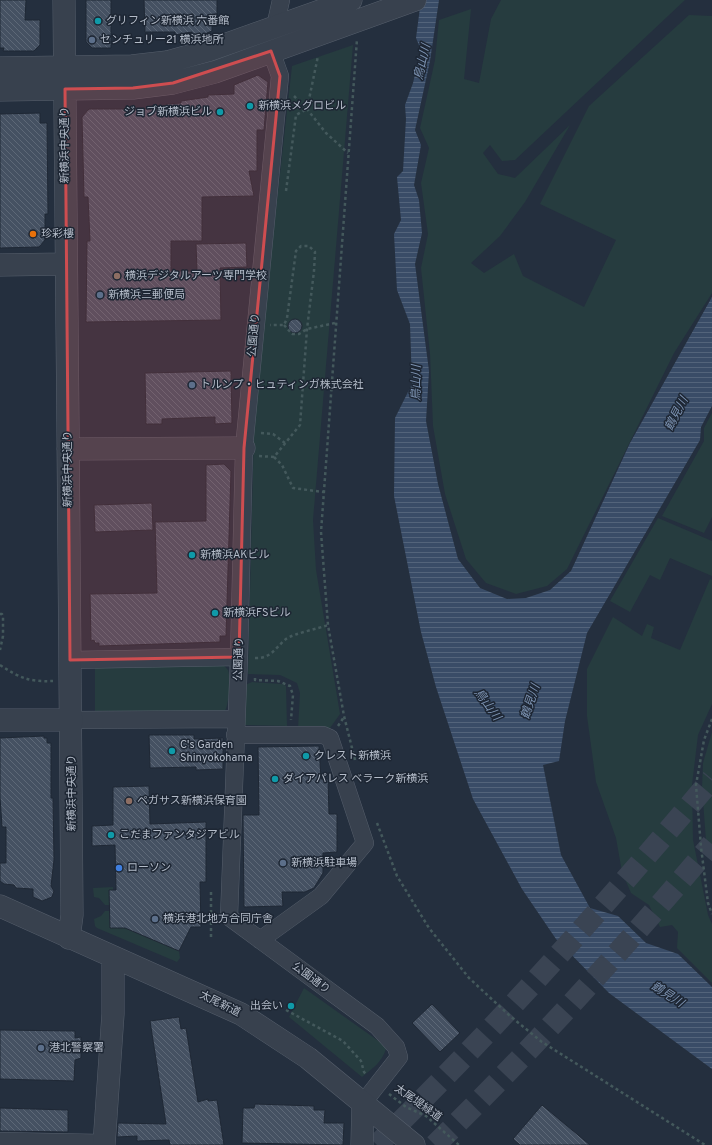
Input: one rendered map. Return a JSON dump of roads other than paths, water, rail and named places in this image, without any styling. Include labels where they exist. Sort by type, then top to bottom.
[{"type":"street","name":"新横浜中央通り","points":[[64,0],[65,264],[72,720],[72,915],[69,938]]},
{"type":"street","points":[[275,27],[281,0]]},
{"type":"street","points":[[0,68],[132,66],[167,62],[210,50],[351,0]]},
{"type":"street","points":[[0,90],[133,88],[173,83],[215,72],[415,0]]},
{"type":"street","name":"公園通り","points":[[271,51],[280,76],[251,445],[247,658],[236,727],[229,917],[377,1026],[396,1047],[399,1057],[363,1103]]},
{"type":"street","points":[[0,265],[65,264]]},
{"type":"street","points":[[68,449],[251,445]]},
{"type":"street","points":[[70,660],[247,658]]},
{"type":"street","points":[[0,720],[72,720],[236,727],[291,735],[323,735],[330,738],[365,843],[321,896],[260,940]]},
{"type":"street","name":"太尾新道","points":[[0,906],[113,958],[182,986],[241,1014],[308,1058],[414,1145]]},
{"type":"street","points":[[0,1141],[104,1144],[113,1014],[113,958]]},
{"type":"street","points":[[362,1145],[363,1103]]},
{"type":"water","points":[[421,0],[439,0],[430,61],[415,130],[421,145],[414,185],[419,200],[422,233],[415,264],[429,371],[426,421],[438,484],[458,559],[480,588],[507,599],[526,598],[550,590],[571,571],[630,443],[712,297],[712,406],[701,427],[700,440],[587,633],[565,721],[559,761],[543,765],[561,855],[590,908],[618,916],[646,943],[678,954],[712,987],[712,1069],[609,993],[556,939],[522,889],[473,799],[436,687],[421,632],[394,496],[395,418],[412,384],[410,324],[397,290],[394,234],[401,220],[397,177],[403,171],[406,119],[405,105],[413,83],[421,50],[416,38]]},
{"type":"tunnel","points":[[377,1145],[507,1012],[590,920],[712,779]]},
{"type":"tunnel","points":[[435,1145],[507,1073],[577,998],[712,844]]},
{"type":"place","name":"グリフィン新横浜 六番館","points":[[98,21]]},
{"type":"place","name":"センチュリー21 横浜地所","points":[[92,40]]},
{"type":"place","name":"新横浜メグロビル","points":[[250,106]]},
{"type":"place","name":"ジョブ新横浜ビル","points":[[220,112]]},
{"type":"place","name":"珍彩樓","points":[[33,234]]},
{"type":"place","name":"横浜デジタルアーツ専門学校","points":[[117,276]]},
{"type":"place","name":"新横浜三郵便局","points":[[100,295]]},
{"type":"place","name":"トルンプ・ヒュティンガ株式会社","points":[[192,385]]},
{"type":"place","name":"新横浜AKビル","points":[[192,555]]},
{"type":"place","name":"新横浜FSビル","points":[[215,613]]},
{"type":"place","name":"C's Garden Shinyokohama","points":[[172,751]]},
{"type":"place","name":"クレスト新横浜","points":[[306,756]]},
{"type":"place","name":"ダイアパレス ベラーク新横浜","points":[[275,779]]},
{"type":"place","name":"ペガサス新横浜保育園","points":[[129,801]]},
{"type":"place","name":"こだまファンタジアビル","points":[[111,835]]},
{"type":"place","name":"新横浜駐車場","points":[[283,863]]},
{"type":"place","name":"ローソン","points":[[119,868]]},
{"type":"place","name":"横浜港北地方合同庁舎","points":[[155,919]]},
{"type":"place","name":"出会い","points":[[291,1006]]},
{"type":"place","name":"港北警察署","points":[[41,1048]]},
{"type":"water label","name":"鳥山川","points":[[423,62]]},
{"type":"water label","name":"鳥山川","points":[[417,383]]},
{"type":"water label","name":"鶴見川","points":[[677,414]]},
{"type":"water label","name":"鶴見川","points":[[531,702]]},
{"type":"water label","name":"鳥山川","points":[[487,705]]},
{"type":"water label","name":"鶴見川","points":[[667,995]]}]
